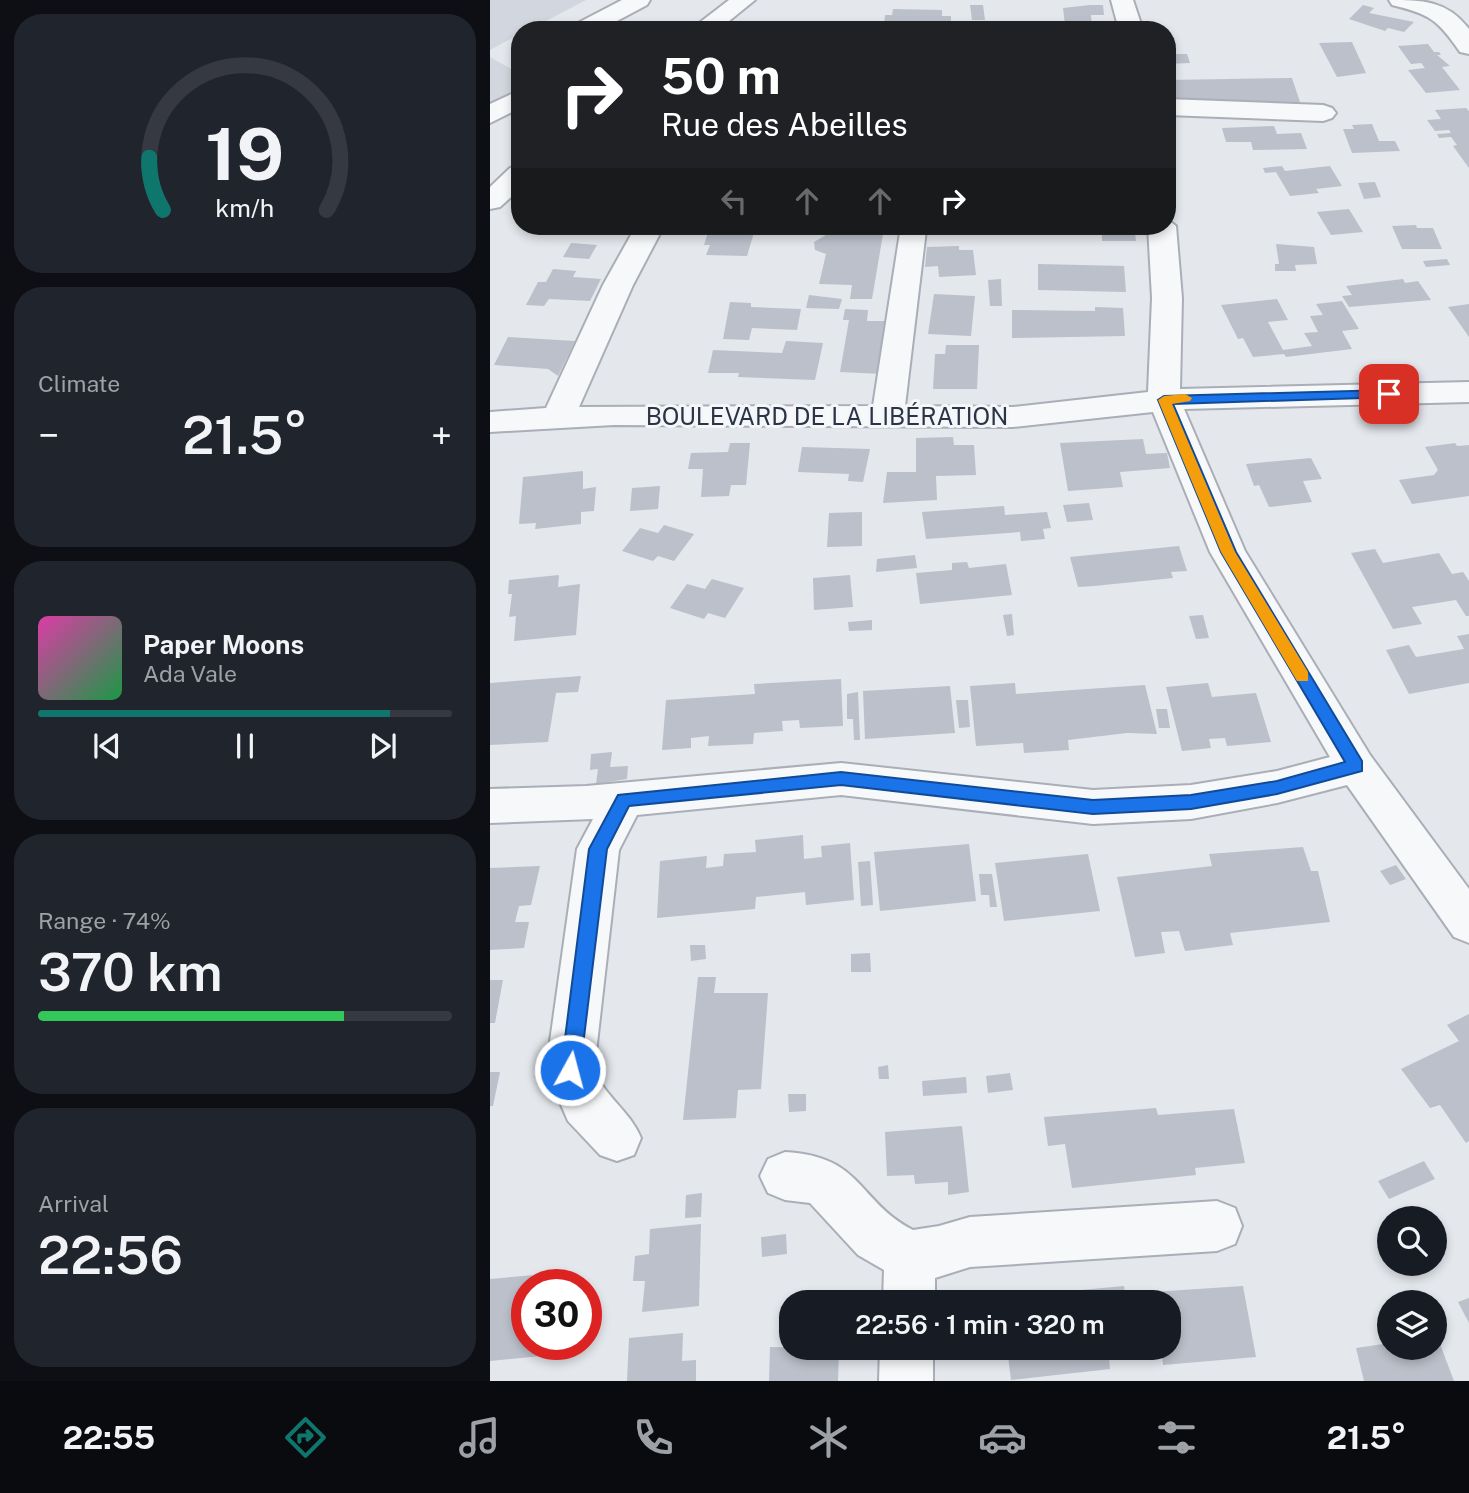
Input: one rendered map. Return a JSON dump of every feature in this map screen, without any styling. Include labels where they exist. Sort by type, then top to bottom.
[{"type":"street","points":[[599,21],[639,0]]},
{"type":"street","points":[[628,21],[664,0]]},
{"type":"street","points":[[715,21],[744,0]]},
{"type":"street","points":[[1122,0],[1128,21]]},
{"type":"street","points":[[1400,0],[1441,11],[1452,19],[1469,47]]},
{"type":"street","points":[[490,115],[511,102]]},
{"type":"street","points":[[1176,107],[1323,113]]},
{"type":"street","points":[[490,201],[511,182]]},
{"type":"street","points":[[558,418],[618,285],[645,235]]},
{"type":"street","points":[[888,415],[911,235]]},
{"type":"street","points":[[1163,235],[1167,298],[1164,400],[1228,552],[1356,766],[1457,886],[1469,924]]},
{"type":"street","name":"BOULEVARD DE LA LIBÉRATION","points":[[490,422],[614,415],[1013,417],[1164,400],[1469,393]]},
{"type":"street","points":[[490,806],[624,800],[841,779],[1093,807],[1191,802],[1277,787],[1356,766]]},
{"type":"street","points":[[617,1138],[585,1105],[570,1070],[598,849],[624,800]]},
{"type":"street","points":[[785,1176],[808,1176],[836,1189],[909,1279],[970,1242],[1217,1226]]},
{"type":"street","points":[[906,1381],[907,1360]]},
{"type":"shaded area","points":[[490,0],[586,0],[546,21],[511,21],[511,39],[490,50]]},
{"type":"shaded area","points":[[490,57],[511,69],[511,94],[490,107]]},
{"type":"building","points":[[970,5],[983,5],[985,20],[972,20]]},
{"type":"building","points":[[1103,5],[1104,15],[1091,15],[1091,21],[1065,21],[1063,8]]},
{"type":"building","points":[[1363,5],[1374,8],[1369,13],[1414,22],[1404,32],[1388,28],[1385,31],[1349,19]]},
{"type":"building","points":[[893,9],[942,10],[942,16],[951,16],[951,21],[884,21],[885,15],[892,15]]},
{"type":"building","points":[[1352,42],[1366,73],[1337,77],[1319,43]]},
{"type":"building","points":[[1428,44],[1434,52],[1439,52],[1441,55],[1437,55],[1450,66],[1442,67],[1460,90],[1426,93],[1408,70],[1425,68],[1421,63],[1411,64],[1398,46]]},
{"type":"building","points":[[1176,54],[1187,54],[1190,63],[1176,64]]},
{"type":"building","points":[[1292,78],[1300,102],[1176,104],[1176,80]]},
{"type":"building","points":[[1466,108],[1469,111],[1469,168],[1453,146],[1457,145],[1451,137],[1439,138],[1437,134],[1451,133],[1449,130],[1435,131],[1427,120],[1441,119],[1435,110]]},
{"type":"building","points":[[1372,124],[1379,141],[1395,141],[1400,151],[1352,153],[1343,129],[1354,129],[1352,125]]},
{"type":"building","points":[[1274,126],[1277,134],[1301,133],[1307,149],[1253,150],[1251,142],[1226,142],[1222,128]]},
{"type":"building","points":[[1282,166],[1285,171],[1330,166],[1342,186],[1316,189],[1319,193],[1290,196],[1276,172],[1265,173],[1263,168]]},
{"type":"building","points":[[1375,182],[1381,197],[1364,199],[1358,183]]},
{"type":"building","points":[[1349,209],[1363,232],[1331,235],[1317,212]]},
{"type":"building","points":[[1416,225],[1417,228],[1433,228],[1442,249],[1402,249],[1392,226]]},
{"type":"building","points":[[707,235],[753,235],[747,256],[706,255],[710,245],[704,245]]},
{"type":"building","points":[[826,235],[883,235],[872,299],[850,299],[852,285],[819,284],[826,254],[815,250],[814,242]]},
{"type":"building","points":[[1102,235],[1135,235],[1136,241],[1102,241]]},
{"type":"building","points":[[571,243],[597,245],[589,259],[563,257]]},
{"type":"building","points":[[1276,244],[1314,247],[1317,264],[1295,265],[1296,271],[1275,271],[1275,264],[1279,264]]},
{"type":"building","points":[[959,246],[959,250],[973,250],[976,275],[939,277],[938,266],[925,267],[927,247]]},
{"type":"building","points":[[1447,259],[1450,265],[1426,267],[1423,261]]},
{"type":"building","points":[[1038,264],[1124,266],[1126,292],[1038,290]]},
{"type":"building","points":[[553,269],[576,271],[573,277],[601,279],[590,301],[549,299],[544,306],[526,305],[538,282],[546,282]]},
{"type":"building","points":[[1001,279],[1002,306],[990,306],[988,280]]},
{"type":"building","points":[[1403,279],[1405,283],[1418,281],[1431,300],[1349,307],[1342,296],[1352,295],[1346,286]]},
{"type":"building","points":[[934,294],[975,296],[971,336],[928,334]]},
{"type":"building","points":[[809,295],[842,299],[839,309],[806,308]]},
{"type":"building","points":[[1277,299],[1288,320],[1268,322],[1283,350],[1312,346],[1304,333],[1318,332],[1310,316],[1323,315],[1316,304],[1342,301],[1359,329],[1342,331],[1352,349],[1286,357],[1284,354],[1253,357],[1243,338],[1238,339],[1221,305]]},
{"type":"building","points":[[730,302],[751,303],[751,307],[801,309],[797,330],[752,328],[749,340],[723,339]]},
{"type":"building","points":[[1469,304],[1469,337],[1448,307]]},
{"type":"building","points":[[1095,307],[1123,308],[1125,336],[1012,338],[1012,310],[1095,311]]},
{"type":"building","points":[[845,309],[868,310],[867,321],[886,321],[880,362],[883,362],[882,374],[840,372],[849,320],[843,320]]},
{"type":"building","points":[[508,337],[575,341],[558,376],[548,369],[494,365]]},
{"type":"building","points":[[786,341],[823,343],[815,380],[708,373],[713,350],[782,353]]},
{"type":"building","points":[[946,345],[979,345],[977,389],[933,389],[935,354],[945,354]]},
{"type":"building","points":[[953,437],[954,445],[974,445],[976,475],[936,476],[937,500],[883,503],[887,472],[916,472],[916,438]]},
{"type":"building","points":[[1143,439],[1146,454],[1167,453],[1170,468],[1120,472],[1123,487],[1068,491],[1060,443]]},
{"type":"building","points":[[730,443],[750,443],[746,485],[731,485],[729,496],[701,497],[703,469],[688,469],[691,453],[728,452]]},
{"type":"building","points":[[1455,443],[1457,446],[1469,445],[1469,496],[1412,504],[1399,480],[1434,475],[1438,470],[1425,447]]},
{"type":"building","points":[[802,447],[870,449],[863,482],[848,481],[849,474],[798,472]]},
{"type":"building","points":[[1311,458],[1322,479],[1303,481],[1312,502],[1269,507],[1259,485],[1254,486],[1246,464]]},
{"type":"building","points":[[583,471],[583,489],[596,487],[594,511],[581,512],[581,524],[535,529],[536,523],[519,524],[523,477]]},
{"type":"building","points":[[660,486],[658,509],[630,511],[632,488]]},
{"type":"building","points":[[1089,503],[1093,520],[1067,522],[1063,505]]},
{"type":"building","points":[[1004,506],[1005,515],[1047,512],[1051,528],[1043,529],[1045,539],[1021,541],[1020,532],[926,539],[922,512]]},
{"type":"building","points":[[862,512],[862,546],[827,547],[829,513]]},
{"type":"building","points":[[664,525],[694,534],[674,561],[658,556],[653,561],[622,551],[640,528],[658,533]]},
{"type":"building","points":[[1179,546],[1187,571],[1171,572],[1173,578],[1094,586],[1078,587],[1070,557]]},
{"type":"building","points":[[1375,549],[1383,563],[1439,553],[1452,574],[1463,572],[1469,581],[1469,616],[1466,616],[1456,600],[1412,607],[1422,624],[1393,629],[1351,553]]},
{"type":"building","points":[[915,555],[917,568],[876,572],[877,559]]},
{"type":"building","points":[[967,562],[969,568],[1006,564],[1012,595],[920,604],[916,573],[952,570],[952,563]]},
{"type":"building","points":[[559,575],[558,587],[580,584],[576,635],[514,641],[516,616],[509,617],[512,594],[508,594],[509,580]]},
{"type":"building","points":[[850,575],[853,607],[814,610],[813,578]]},
{"type":"building","points":[[712,579],[744,588],[725,618],[708,613],[704,619],[670,608],[687,584],[705,589]]},
{"type":"building","points":[[1012,614],[1014,635],[1007,636],[1003,615]]},
{"type":"building","points":[[1203,615],[1209,638],[1196,639],[1189,616]]},
{"type":"building","points":[[872,620],[872,630],[849,631],[848,622]]},
{"type":"building","points":[[1469,634],[1469,683],[1409,694],[1386,650],[1409,645],[1416,657],[1464,649],[1457,636]]},
{"type":"building","points":[[581,676],[578,692],[556,693],[548,742],[490,745],[490,683]]},
{"type":"building","points":[[841,679],[843,726],[800,728],[799,720],[782,721],[783,731],[754,733],[753,744],[708,746],[709,736],[691,738],[691,748],[662,750],[666,700],[755,694],[754,684]]},
{"type":"building","points":[[1015,683],[1016,694],[1145,685],[1157,734],[1127,733],[1068,740],[1069,750],[1024,753],[1023,743],[976,746],[970,686]]},
{"type":"building","points":[[1208,683],[1212,697],[1256,693],[1271,742],[1227,746],[1225,738],[1209,739],[1211,748],[1182,751],[1166,687]]},
{"type":"building","points":[[950,686],[955,733],[865,739],[863,691]]},
{"type":"building","points":[[858,692],[860,740],[854,740],[853,719],[847,719],[847,694]]},
{"type":"building","points":[[956,700],[968,700],[970,727],[959,728]]},
{"type":"building","points":[[1156,709],[1167,709],[1170,728],[1159,728]]},
{"type":"building","points":[[612,752],[610,767],[628,766],[627,779],[596,784],[598,769],[590,770],[591,754]]},
{"type":"building","points":[[803,835],[804,859],[822,857],[821,846],[850,843],[854,900],[806,905],[805,892],[756,897],[755,909],[657,918],[660,861],[707,856],[706,868],[723,866],[724,854],[756,852],[755,840]]},
{"type":"building","points":[[969,844],[976,901],[880,911],[874,852]]},
{"type":"building","points":[[1303,847],[1311,871],[1318,871],[1330,922],[1230,933],[1233,945],[1185,951],[1179,931],[1161,932],[1165,953],[1135,957],[1117,877],[1212,866],[1209,854]]},
{"type":"building","points":[[1088,854],[1100,911],[1004,921],[995,863]]},
{"type":"building","points":[[870,861],[873,905],[861,906],[858,862]]},
{"type":"building","points":[[1396,865],[1406,879],[1390,885],[1380,871]]},
{"type":"building","points":[[540,866],[531,905],[519,906],[515,922],[529,922],[524,948],[490,950],[490,868]]},
{"type":"building","points":[[979,874],[992,874],[997,907],[990,907],[989,895],[981,895]]},
{"type":"building","points":[[690,945],[705,945],[706,959],[691,961]]},
{"type":"building","points":[[870,953],[871,972],[851,972],[851,954]]},
{"type":"building","points":[[698,977],[716,977],[714,993],[768,993],[761,1089],[738,1090],[736,1118],[683,1120]]},
{"type":"building","points":[[490,980],[503,980],[495,1023],[490,1023]]},
{"type":"building","points":[[1469,1014],[1469,1141],[1466,1143],[1440,1105],[1430,1108],[1401,1069],[1459,1041],[1447,1025]]},
{"type":"building","points":[[888,1065],[889,1079],[879,1079],[878,1067]]},
{"type":"building","points":[[490,1072],[500,1072],[493,1106],[490,1106]]},
{"type":"building","points":[[1010,1073],[1013,1090],[988,1093],[986,1076]]},
{"type":"building","points":[[966,1077],[967,1093],[923,1096],[922,1081]]},
{"type":"building","points":[[788,1094],[806,1094],[806,1111],[789,1112]]},
{"type":"building","points":[[1156,1108],[1158,1115],[1234,1109],[1245,1163],[1195,1168],[1196,1175],[1072,1188],[1065,1144],[1048,1146],[1044,1117]]},
{"type":"building","points":[[962,1126],[969,1192],[948,1195],[948,1182],[915,1184],[914,1175],[887,1176],[885,1132]]},
{"type":"building","points":[[1424,1161],[1435,1179],[1389,1199],[1378,1181]]},
{"type":"building","points":[[702,1193],[701,1217],[685,1218],[686,1195]]},
{"type":"building","points":[[701,1224],[699,1306],[642,1312],[645,1281],[633,1281],[635,1256],[649,1254],[650,1229]]},
{"type":"building","points":[[786,1234],[787,1254],[762,1257],[761,1237]]},
{"type":"building","points":[[511,1277],[511,1359],[490,1361],[490,1279]]},
{"type":"building","points":[[1124,1286],[1124,1290],[1081,1290]]},
{"type":"building","points":[[1243,1286],[1256,1357],[1163,1365],[1162,1360],[1181,1360],[1181,1290]]},
{"type":"building","points":[[1469,1298],[1469,1323],[1458,1302]]},
{"type":"building","points":[[683,1333],[682,1361],[696,1360],[696,1381],[627,1381],[629,1338]]},
{"type":"building","points":[[1377,1345],[1377,1360],[1446,1360],[1454,1381],[1364,1381],[1356,1348]]},
{"type":"building","points":[[770,1347],[779,1347],[779,1360],[839,1360],[838,1381],[769,1381]]},
{"type":"building","points":[[1008,1360],[1109,1360],[1110,1369],[1011,1380]]},
{"type":"slow traffic","points":[[1185,398],[1164,400],[1228,552],[1303,677]]},
{"type":"route","points":[[570,1070],[598,849],[624,800],[841,779],[1093,807],[1191,802],[1277,787],[1356,766],[1228,552],[1164,400],[1389,394]]}]
